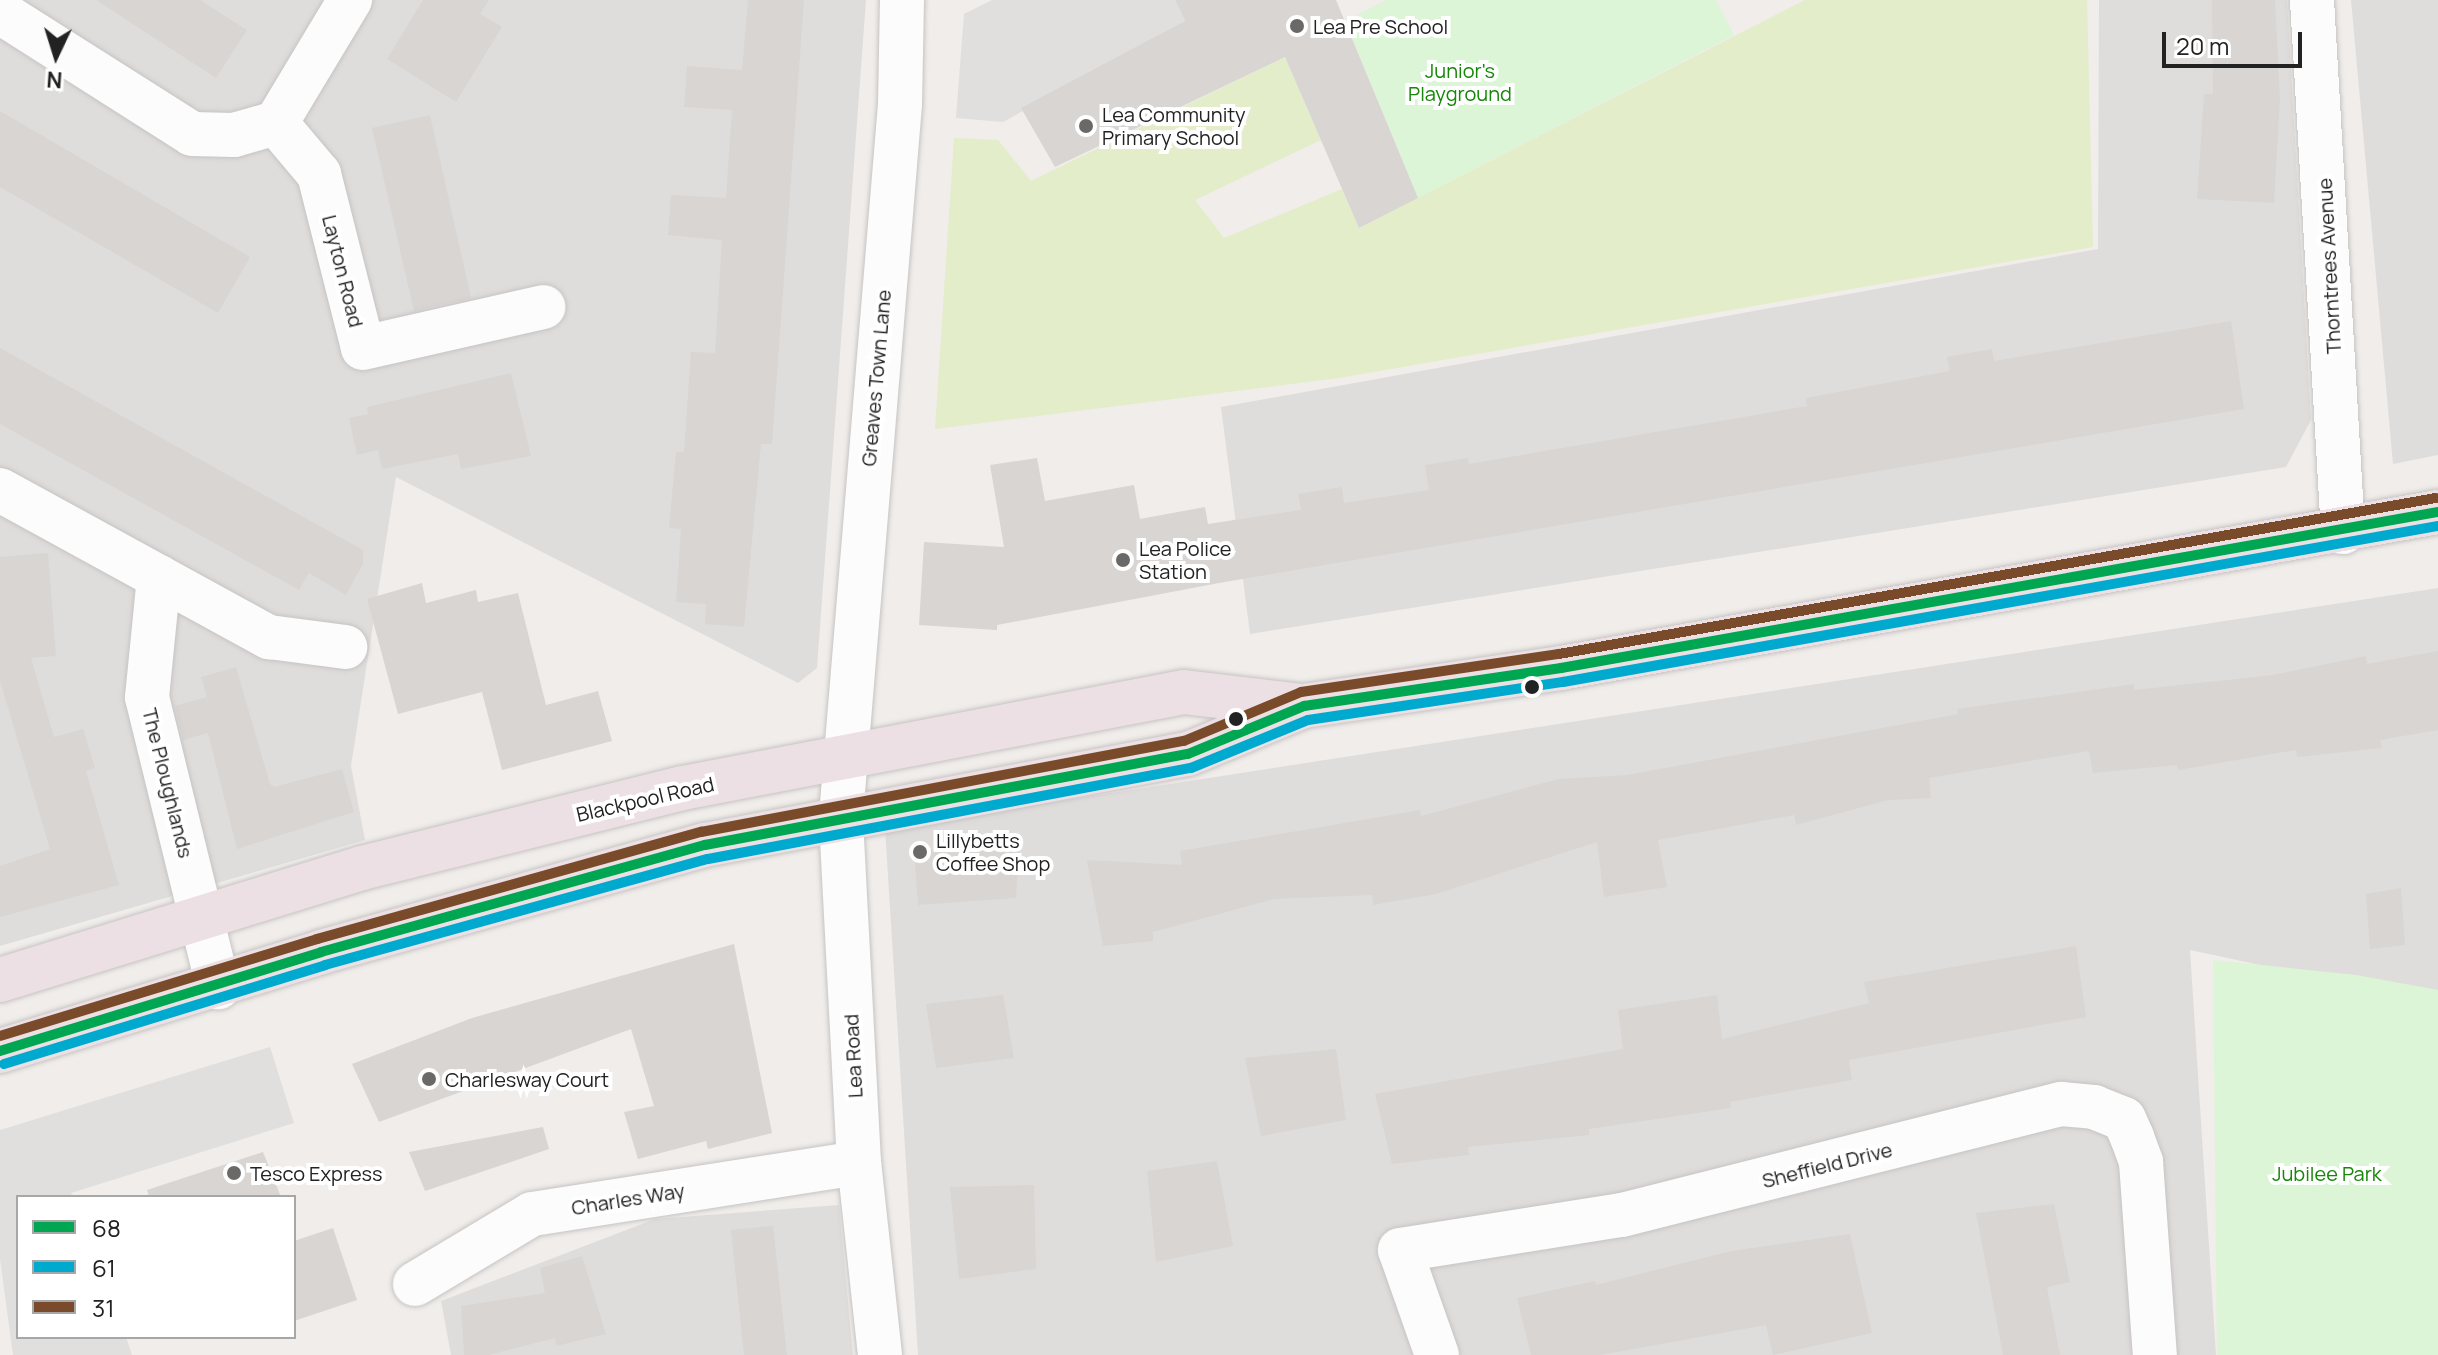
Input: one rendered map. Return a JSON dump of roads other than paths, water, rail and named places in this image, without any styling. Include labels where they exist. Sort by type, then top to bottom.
[{"type":"highway","name":"Blackpool Road","points":[[0,1051],[489,903],[705,845],[841,816],[1188,754],[1304,706],[1561,668],[2343,532],[2438,512]]},
{"type":"highway","name":"Blackpool Road","points":[[0,980],[362,868],[683,788],[1184,692],[1304,706]]},
{"type":"street","points":[[0,12],[192,134],[234,135],[276,123],[350,0]]},
{"type":"street","name":"Greaves Town Lane","points":[[844,756],[900,104],[902,0]]},
{"type":"street","name":"Thorntrees Avenue","points":[[2312,0],[2343,532]]},
{"type":"street","name":"Layton Road","points":[[276,123],[319,174],[363,348],[543,307]]},
{"type":"street","points":[[0,490],[269,637],[345,647]]},
{"type":"street","name":"The Ploughlands","points":[[159,577],[147,697],[218,987]]},
{"type":"street","name":"Lea Road","points":[[844,756],[841,816],[859,1163],[880,1355]]},
{"type":"street","name":"Sheffield Drive","points":[[1437,1355],[1400,1250],[1622,1215],[2061,1104],[2094,1107],[2124,1119],[2132,1137],[2141,1162],[2155,1355]]},
{"type":"street","name":"Charles Way","points":[[415,1284],[532,1214],[859,1163]]},
{"type":"place","name":"Lea Pre School","points":[[1297,26]]},
{"type":"place","name":"Lea Community Primary School","points":[[1086,126]]},
{"type":"place","name":"Lea Police Station","points":[[1123,560]]},
{"type":"place","name":"Lillybetts Coffee Shop","points":[[920,852]]},
{"type":"place","name":"Charlesway Court","points":[[429,1079]]},
{"type":"place","name":"Tesco Express","points":[[234,1173]]},
{"type":"park label","name":"Junior's Playground","points":[[1460,82]]},
{"type":"park label","name":"Jubilee Park","points":[[2327,1173]]}]
